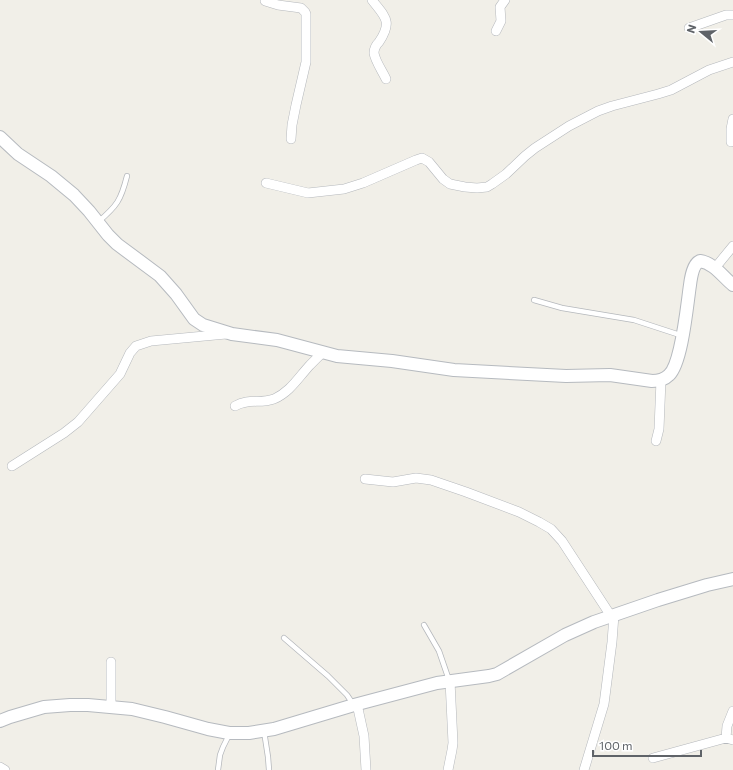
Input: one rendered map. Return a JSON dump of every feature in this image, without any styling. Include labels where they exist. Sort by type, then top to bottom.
[{"type":"street","points":[[262,0],[278,5],[301,8],[306,14],[306,62],[292,125],[291,139]]},
{"type":"street","points":[[372,0],[383,14],[386,22],[386,28],[374,51],[386,79]]},
{"type":"street","points":[[496,31],[501,21],[500,7],[505,0]]},
{"type":"street","points":[[689,28],[733,14]]},
{"type":"street","points":[[266,183],[308,193],[344,189],[363,183],[422,158],[427,160],[443,179],[450,184],[465,188],[487,187],[506,174],[535,148],[569,126],[612,106],[671,90],[709,70],[733,62]]},
{"type":"street","points":[[731,142],[733,119]]},
{"type":"street","points":[[0,137],[18,154],[64,186],[81,202],[117,244],[160,276],[198,322],[232,334],[277,340],[337,356],[392,361],[454,370],[566,376],[605,375],[652,381],[661,380],[669,375],[676,365],[683,336],[691,280],[695,266],[698,262],[702,261],[708,263],[733,285]]},
{"type":"street","points":[[714,268],[733,246]]},
{"type":"street","points":[[12,466],[64,433],[78,422],[120,374],[130,353],[136,346],[151,341],[232,334]]},
{"type":"street","points":[[235,406],[247,401],[267,401],[282,395],[293,386],[323,352]]},
{"type":"street","points":[[656,441],[659,429],[661,380]]},
{"type":"street","points":[[365,479],[393,482],[418,478],[431,480],[494,502],[535,519],[551,529],[558,536],[612,615],[612,642],[604,704],[584,770]]},
{"type":"street","points":[[0,721],[44,707],[70,705],[132,709],[208,730],[230,733],[264,731],[438,683],[497,674],[565,635],[594,622],[658,600],[720,581],[733,579]]},
{"type":"street","points":[[111,662],[111,707]]},
{"type":"street","points":[[448,770],[453,743],[450,681]]},
{"type":"street","points":[[355,705],[364,736],[366,770]]},
{"type":"street","points":[[653,758],[729,739],[727,726],[733,711]]},
{"type":"street","points":[[0,767],[4,770]]},
{"type":"lane","points":[[98,222],[115,206],[120,198],[127,176]]},
{"type":"lane","points":[[534,300],[562,308],[629,319],[683,336]]},
{"type":"lane","points":[[424,625],[439,651],[450,681]]},
{"type":"lane","points":[[284,638],[328,676],[355,705]]},
{"type":"lane","points":[[264,731],[269,770]]},
{"type":"lane","points":[[218,770],[220,755],[230,733]]}]
